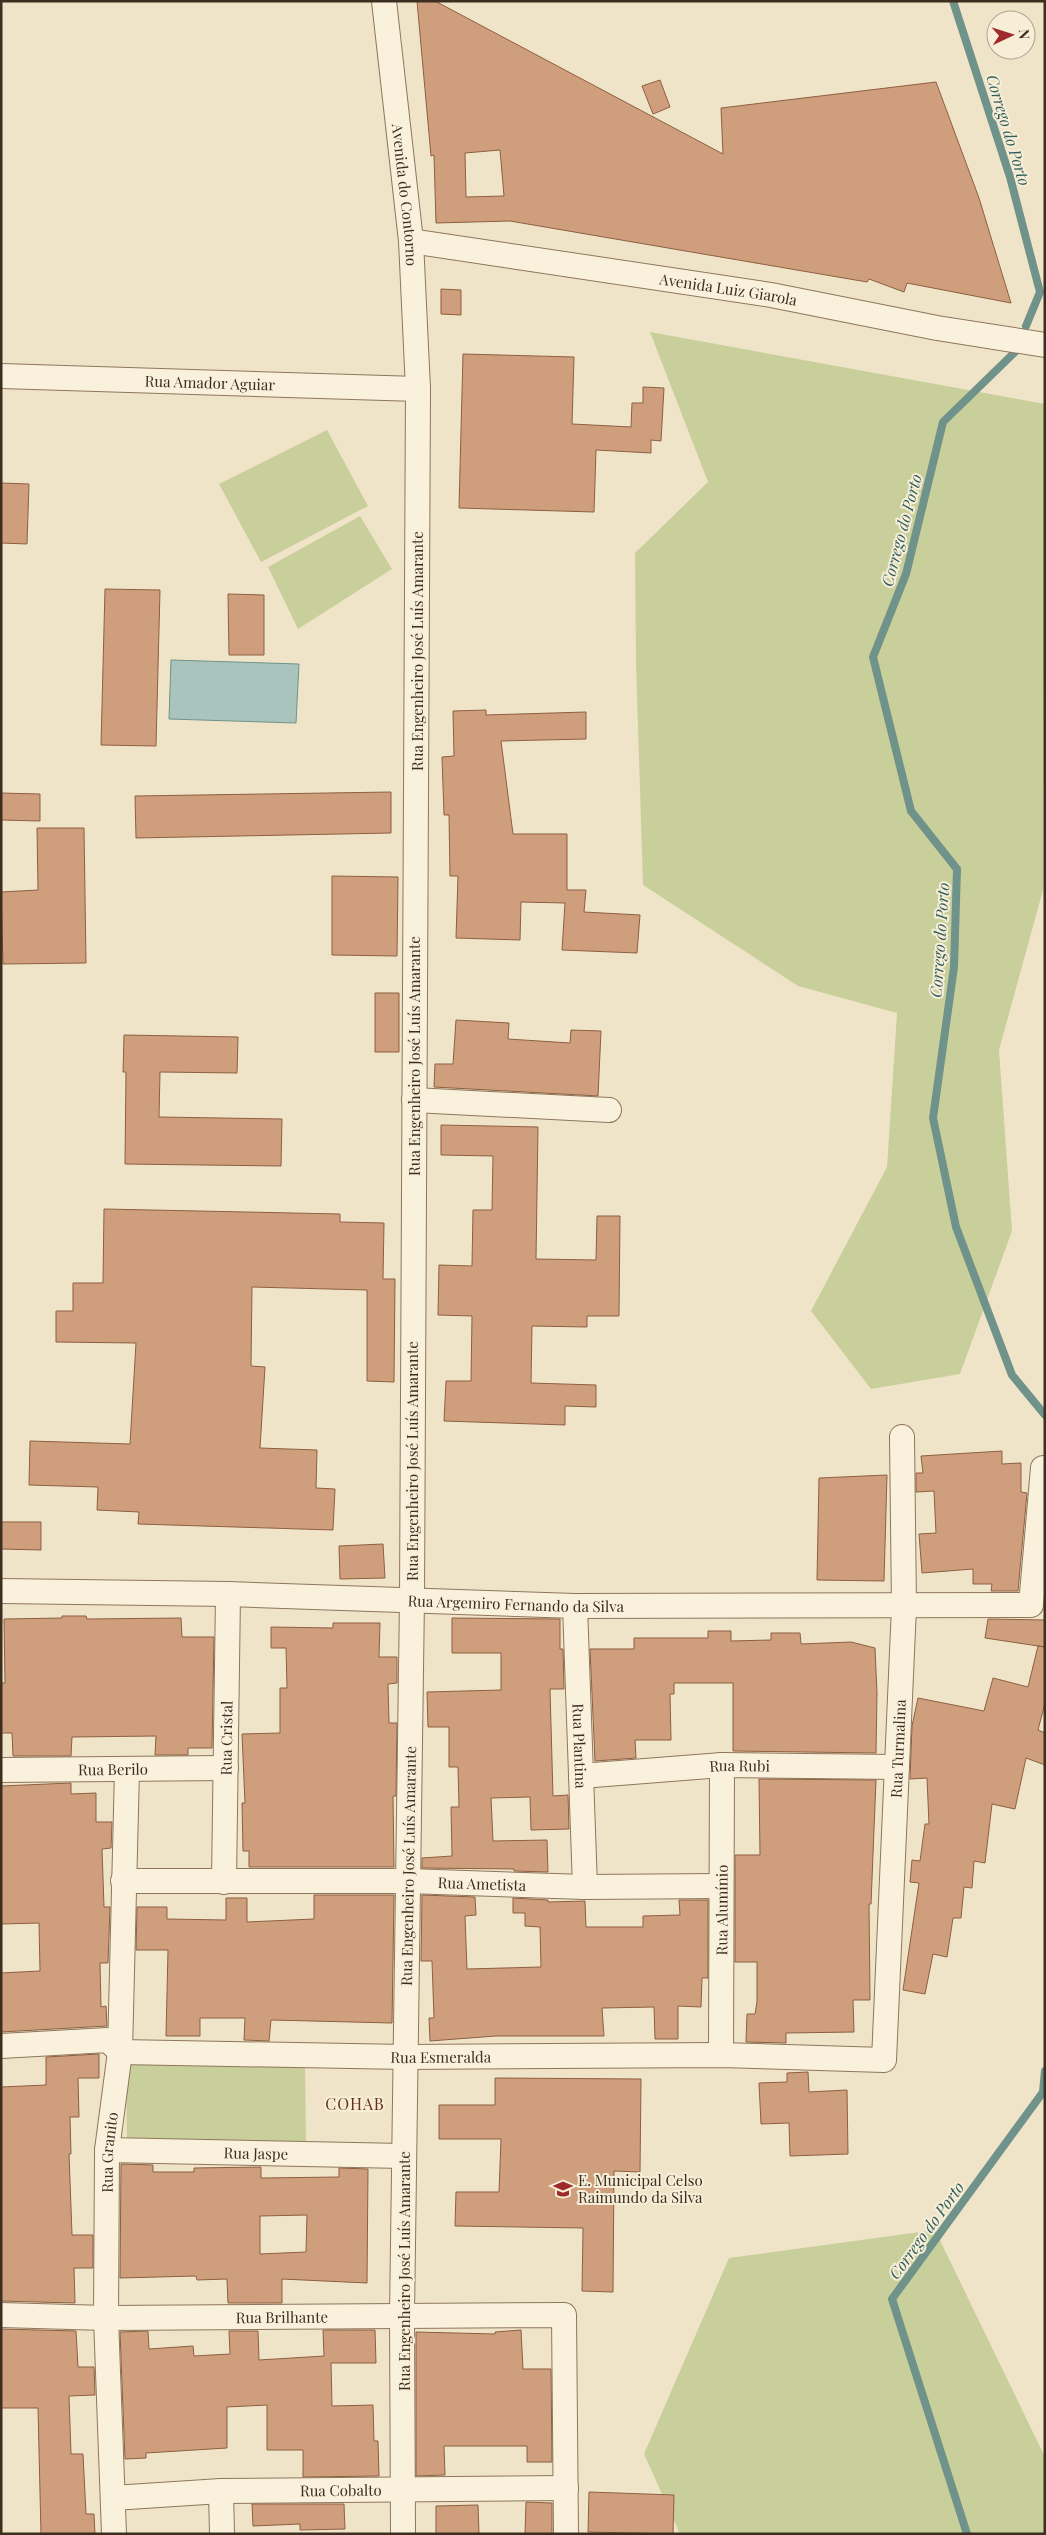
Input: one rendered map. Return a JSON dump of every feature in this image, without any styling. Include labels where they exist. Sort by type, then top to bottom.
[{"type":"street","name":"Avenida do Contorno","points":[[384,1],[411,242],[418,389]]},
{"type":"street","name":"Avenida Luiz Giarola","points":[[411,242],[771,296],[937,328],[1045,344]]},
{"type":"street","name":"Rua Amador Aguiar","points":[[1,376],[418,389]]},
{"type":"street","name":"Rua Engenheiro José Luís Amarante","points":[[403,2534],[402,2315],[412,1599],[418,389]]},
{"type":"street","points":[[414,1100],[609,1110]]},
{"type":"street","name":"Rua Turmalina","points":[[884,2060],[904,1607],[902,1437]]},
{"type":"street","name":"Rua Argemiro Fernando da Silva","points":[[1,1591],[228,1594],[575,1606],[904,1607],[1031,1605],[1043,1468]]},
{"type":"street","name":"Rua Cristal","points":[[224,1882],[228,1594]]},
{"type":"street","name":"Rua Plantina","points":[[575,1606],[585,1887]]},
{"type":"street","name":"Rua Rubi","points":[[581,1776],[722,1765],[897,1767]]},
{"type":"street","name":"Rua Alumínio","points":[[721,2055],[720,1886],[722,1765]]},
{"type":"street","name":"Rua Berilo","points":[[1,1770],[226,1768]]},
{"type":"street","name":"Rua Granito","points":[[114,2534],[106,2318],[107,2150],[120,2052],[127,1770]]},
{"type":"street","name":"Rua Ametista","points":[[123,1881],[408,1881],[585,1887],[720,1886]]},
{"type":"street","name":"Rua Esmeralda","points":[[1,2046],[108,2040],[120,2052],[406,2056],[721,2055],[884,2060]]},
{"type":"street","name":"Rua Jaspe","points":[[107,2150],[404,2156]]},
{"type":"street","name":"Rua Brilhante","points":[[1,2315],[106,2318],[564,2315],[566,2488]]},
{"type":"street","points":[[566,2488],[566,2534]]},
{"type":"street","name":"Rua Cobalto","points":[[113,2498],[222,2491],[566,2488]]},
{"type":"street","points":[[222,2491],[222,2534]]},
{"type":"green space","points":[[650,332],[1045,404],[1043,890],[999,1050],[1012,1231],[960,1374],[871,1389],[811,1311],[887,1167],[897,1013],[798,986],[643,885],[636,663],[635,553],[708,482]]},
{"type":"green space","points":[[327,430],[368,506],[261,562],[219,484]]},
{"type":"green space","points":[[360,516],[392,569],[298,629],[268,567]]},
{"type":"green space","points":[[305,2058],[306,2146],[127,2148],[126,2060]]},
{"type":"green space","points":[[935,2230],[1045,2457],[1045,2534],[680,2534],[644,2454],[729,2258]]},
{"type":"water","points":[[171,660],[299,664],[296,723],[169,719]]},
{"type":"building","points":[[417,1],[435,1],[723,154],[721,108],[936,82],[979,198],[1011,303],[907,283],[904,292],[869,279],[867,282],[510,221],[436,223],[434,155],[431,156]],"holes":[[[500,150],[504,196],[466,197],[465,153]]]},
{"type":"building","points":[[660,80],[670,107],[653,114],[642,86]]},
{"type":"building","points":[[441,289],[461,290],[461,315],[441,314]]},
{"type":"building","points":[[463,354],[574,357],[572,424],[631,427],[632,403],[643,403],[643,387],[664,388],[661,441],[651,440],[651,453],[596,450],[594,512],[459,508]]},
{"type":"building","points":[[1,483],[29,484],[27,544],[1,543]]},
{"type":"building","points":[[105,589],[160,590],[156,746],[101,745]]},
{"type":"building","points":[[228,594],[264,595],[264,655],[229,655]]},
{"type":"building","points":[[486,710],[486,715],[586,712],[586,739],[501,741],[513,834],[567,834],[567,890],[586,890],[584,912],[640,915],[637,953],[562,950],[565,903],[521,902],[520,940],[456,938],[458,876],[450,876],[449,815],[444,815],[442,757],[454,756],[453,711]]},
{"type":"building","points":[[391,792],[391,833],[136,838],[135,796]]},
{"type":"building","points":[[1,793],[40,794],[40,821],[1,820]]},
{"type":"building","points":[[37,828],[84,828],[86,963],[3,964],[1,892],[38,890]]},
{"type":"building","points":[[332,876],[398,877],[397,956],[332,955]]},
{"type":"building","points":[[375,993],[399,993],[399,1052],[375,1052]]},
{"type":"building","points":[[456,1020],[509,1023],[508,1039],[570,1043],[571,1030],[601,1031],[598,1096],[434,1087],[435,1064],[453,1064]]},
{"type":"building","points":[[124,1035],[238,1037],[237,1073],[160,1072],[159,1117],[282,1119],[281,1166],[125,1164],[126,1072],[123,1072]]},
{"type":"building","points":[[441,1125],[538,1127],[536,1259],[596,1260],[597,1216],[620,1216],[619,1316],[587,1316],[587,1327],[532,1326],[531,1383],[596,1385],[596,1407],[565,1406],[565,1425],[444,1421],[446,1381],[471,1381],[472,1316],[438,1315],[439,1265],[472,1266],[473,1210],[492,1210],[493,1156],[441,1155]]},
{"type":"building","points":[[104,1209],[340,1214],[340,1222],[384,1223],[383,1279],[395,1279],[394,1382],[367,1381],[367,1290],[252,1287],[251,1366],[265,1367],[260,1448],[317,1450],[316,1488],[335,1489],[333,1530],[138,1524],[139,1512],[97,1510],[98,1487],[29,1485],[30,1441],[130,1444],[136,1343],[56,1342],[56,1311],[73,1311],[73,1283],[103,1283]]},
{"type":"building","points":[[1002,1451],[1002,1464],[1021,1463],[1021,1492],[1027,1493],[1018,1591],[991,1591],[992,1584],[973,1584],[973,1569],[922,1573],[919,1534],[936,1533],[934,1491],[916,1492],[916,1473],[923,1473],[921,1456]]},
{"type":"building","points":[[887,1475],[884,1581],[817,1580],[819,1478]]},
{"type":"building","points":[[1,1522],[41,1522],[41,1550],[1,1549]]},
{"type":"building","points":[[383,1544],[385,1578],[340,1579],[339,1546]]},
{"type":"building","points":[[62,1616],[86,1616],[87,1619],[181,1618],[182,1637],[214,1637],[212,1748],[188,1748],[188,1755],[155,1755],[156,1736],[72,1737],[71,1756],[13,1756],[12,1733],[1,1733],[1,1683],[5,1683],[4,1619],[62,1618]]},
{"type":"building","points":[[452,1618],[560,1619],[560,1649],[563,1649],[564,1689],[550,1689],[553,1796],[568,1795],[569,1829],[531,1830],[530,1797],[491,1798],[493,1841],[547,1840],[548,1872],[514,1871],[514,1869],[422,1868],[422,1858],[452,1856],[451,1807],[459,1807],[458,1767],[449,1767],[449,1727],[428,1727],[427,1692],[501,1690],[501,1653],[452,1653]]},
{"type":"building","points":[[988,1619],[1045,1620],[1045,1647],[985,1638]]},
{"type":"building","points":[[333,1623],[380,1623],[379,1657],[397,1657],[397,1683],[388,1684],[389,1723],[397,1723],[396,1796],[393,1796],[394,1867],[249,1867],[249,1851],[243,1851],[242,1803],[245,1803],[242,1734],[280,1733],[280,1688],[287,1688],[286,1648],[271,1648],[271,1627],[333,1628]]},
{"type":"building","points":[[708,1631],[731,1631],[731,1641],[771,1640],[771,1633],[800,1633],[801,1644],[851,1642],[875,1648],[877,1693],[876,1753],[733,1751],[733,1683],[674,1683],[674,1694],[670,1694],[671,1740],[635,1740],[636,1758],[595,1761],[590,1649],[634,1649],[634,1638],[708,1638]]},
{"type":"building","points":[[1038,1646],[1045,1647],[1045,1703],[1038,1730],[1045,1733],[1045,1765],[1026,1758],[1015,1809],[992,1804],[985,1863],[974,1861],[972,1888],[964,1887],[961,1918],[953,1918],[947,1957],[933,1954],[925,1994],[903,1990],[919,1883],[910,1882],[912,1860],[920,1861],[925,1824],[929,1824],[927,1778],[910,1779],[912,1726],[918,1698],[984,1711],[993,1678],[1028,1687]]},
{"type":"building","points":[[759,1779],[876,1780],[871,1904],[869,1904],[870,2000],[853,2000],[854,2032],[786,2033],[786,2043],[746,2042],[747,2014],[755,2014],[757,2002],[757,1962],[735,1962],[735,1855],[760,1855]]},
{"type":"building","points":[[71,1783],[71,1794],[96,1793],[96,1822],[112,1822],[111,1848],[102,1849],[104,1907],[110,1907],[108,1963],[100,1963],[101,2007],[106,2006],[107,2026],[1,2032],[1,1973],[40,1971],[39,1923],[1,1924],[1,1786]]},
{"type":"building","points":[[314,1895],[394,1895],[392,2023],[271,2020],[269,2041],[244,2040],[245,2018],[200,2018],[200,2036],[166,2036],[168,1950],[136,1950],[137,1907],[167,1907],[167,1919],[226,1920],[226,1898],[247,1898],[247,1922],[314,1919]]},
{"type":"building","points":[[422,1895],[475,1897],[476,1915],[465,1916],[467,1969],[541,1967],[540,1927],[525,1926],[525,1913],[513,1913],[513,1898],[548,1900],[548,1902],[585,1901],[586,1927],[643,1927],[643,1916],[680,1915],[679,1900],[708,1900],[708,1978],[702,1978],[701,2007],[678,2006],[678,2039],[655,2039],[654,2007],[602,2008],[604,2036],[496,2036],[430,2041],[429,2018],[434,2018],[432,1961],[421,1961]]},
{"type":"building","points":[[99,2054],[99,2078],[78,2078],[79,2117],[70,2117],[71,2154],[69,2154],[72,2235],[93,2235],[93,2268],[74,2268],[75,2303],[1,2301],[1,2087],[46,2085],[46,2057]]},
{"type":"building","points":[[808,2072],[809,2092],[847,2090],[848,2154],[790,2156],[789,2123],[761,2124],[759,2083],[787,2082],[787,2073]]},
{"type":"building","points":[[495,2078],[641,2079],[640,2172],[614,2171],[613,2292],[582,2291],[583,2228],[455,2226],[456,2192],[499,2192],[501,2139],[439,2139],[439,2105],[495,2105]]},
{"type":"building","points":[[121,2164],[153,2165],[153,2172],[194,2172],[194,2168],[261,2167],[261,2178],[339,2177],[339,2168],[368,2169],[367,2283],[282,2279],[282,2303],[228,2303],[227,2279],[197,2280],[196,2276],[120,2278]],"holes":[[[307,2215],[306,2252],[260,2254],[260,2216]]]},
{"type":"building","points":[[1,2329],[76,2331],[78,2367],[94,2367],[95,2395],[69,2396],[71,2454],[83,2454],[86,2514],[94,2514],[95,2534],[41,2534],[38,2408],[1,2408]]},
{"type":"building","points":[[323,2330],[375,2330],[376,2363],[331,2363],[332,2406],[373,2405],[374,2441],[378,2441],[379,2476],[303,2477],[303,2450],[267,2450],[267,2405],[227,2407],[227,2448],[146,2453],[146,2458],[125,2459],[120,2332],[148,2331],[149,2349],[193,2346],[194,2356],[230,2354],[229,2331],[258,2331],[259,2360],[324,2356]]},
{"type":"building","points":[[521,2330],[523,2369],[551,2369],[552,2462],[527,2462],[527,2446],[444,2446],[445,2475],[416,2476],[416,2332],[495,2334],[495,2332]]},
{"type":"building","points":[[589,2492],[674,2495],[673,2534],[588,2532]]},
{"type":"building","points":[[526,2502],[552,2503],[552,2534],[525,2534]]},
{"type":"building","points":[[252,2504],[344,2504],[345,2529],[300,2530],[300,2524],[253,2526]]},
{"type":"building","points":[[478,2505],[479,2534],[436,2534],[436,2506]]},
{"type":"waterway","name":"Corrego do Porto","points":[[953,1],[1010,177],[1040,292],[1026,326]]},
{"type":"waterway","name":"Corrego do Porto","points":[[1015,352],[943,422],[906,574],[873,657],[911,811],[957,869],[954,967],[933,1118],[956,1227],[1012,1375],[1045,1415]]},
{"type":"waterway","name":"Corrego do Porto","points":[[967,2534],[892,2299],[1043,2092],[1045,2071]]},
{"type":"place","name":"E. Municipal Celso Raimundo da Silva","points":[[563,2189]]},
{"type":"district","name":"COHAB","points":[[355,2103]]}]
